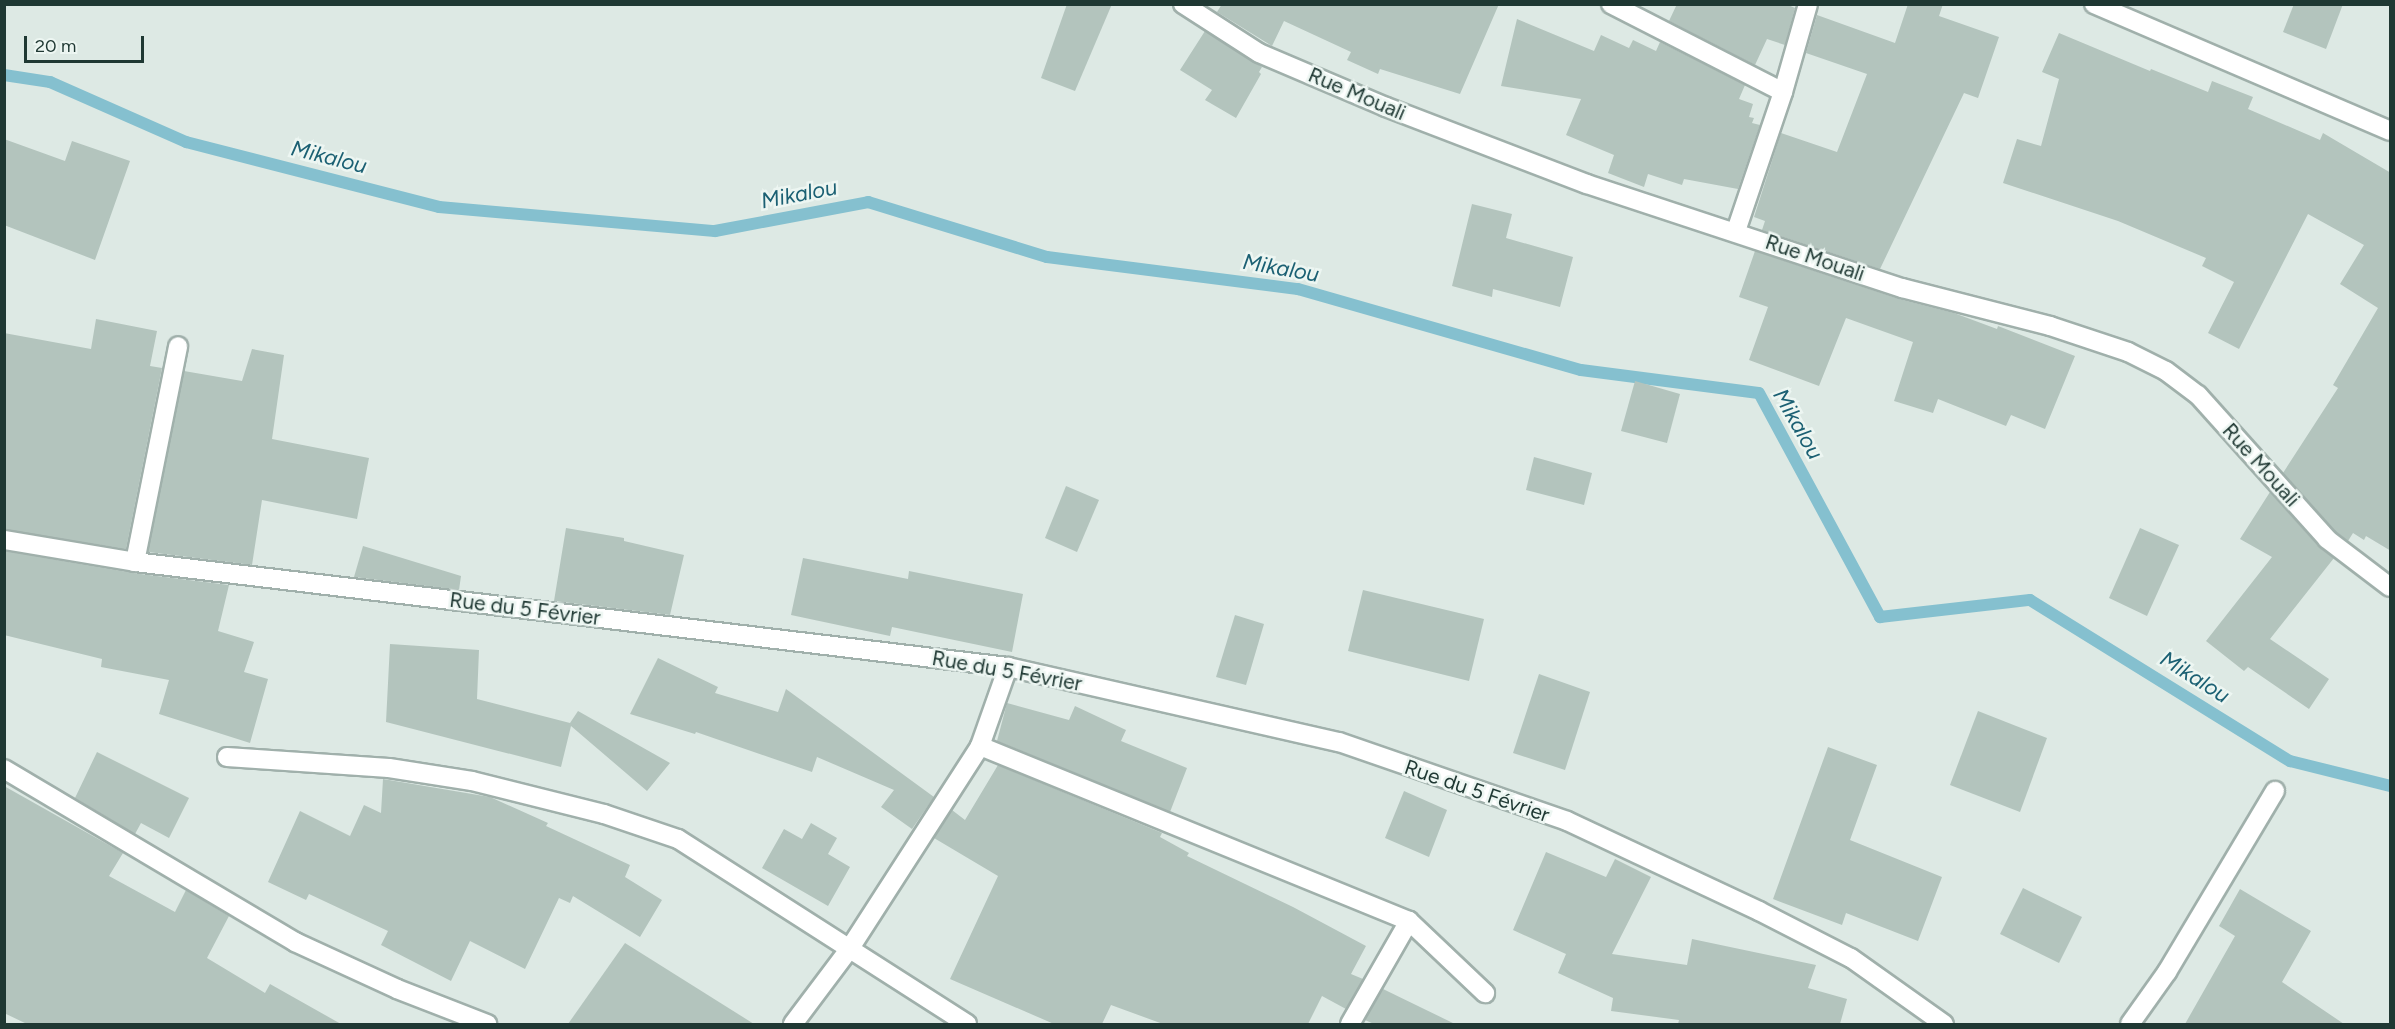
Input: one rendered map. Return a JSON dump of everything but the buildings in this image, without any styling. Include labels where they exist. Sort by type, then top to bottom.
[{"type":"street","name":"Rue Mouali","points":[[1182,4],[1259,53],[1386,107],[1587,184],[1736,231],[1902,288],[2050,326],[2128,352],[2166,371],[2199,395],[2327,539],[2391,587]]},
{"type":"street","points":[[1611,4],[1783,92]]},
{"type":"street","points":[[1736,231],[1783,92],[1808,4]]},
{"type":"street","points":[[2094,4],[2391,131]]},
{"type":"street","points":[[135,562],[178,346]]},
{"type":"street","name":"Rue du 5 Février","points":[[4,540],[135,562],[1008,667],[1339,742],[1567,821],[1759,911],[1851,958],[1944,1024]]},
{"type":"street","points":[[793,1024],[850,948],[980,746],[1008,667]]},
{"type":"street","points":[[980,746],[1409,921],[1485,993]]},
{"type":"street","points":[[227,757],[389,768],[472,781],[604,814],[678,839],[967,1024]]},
{"type":"street","points":[[4,769],[295,942],[397,989],[487,1024]]},
{"type":"street","points":[[2130,1024],[2167,972],[2275,791]]},
{"type":"street","points":[[1350,1024],[1409,921]]},
{"type":"waterway","name":"Mikalou","points":[[4,75],[50,82],[186,142],[439,207],[715,231],[868,202],[1047,257],[1298,289],[1581,370],[1759,393],[1880,617],[2030,600],[2290,761],[2390,786]]}]
